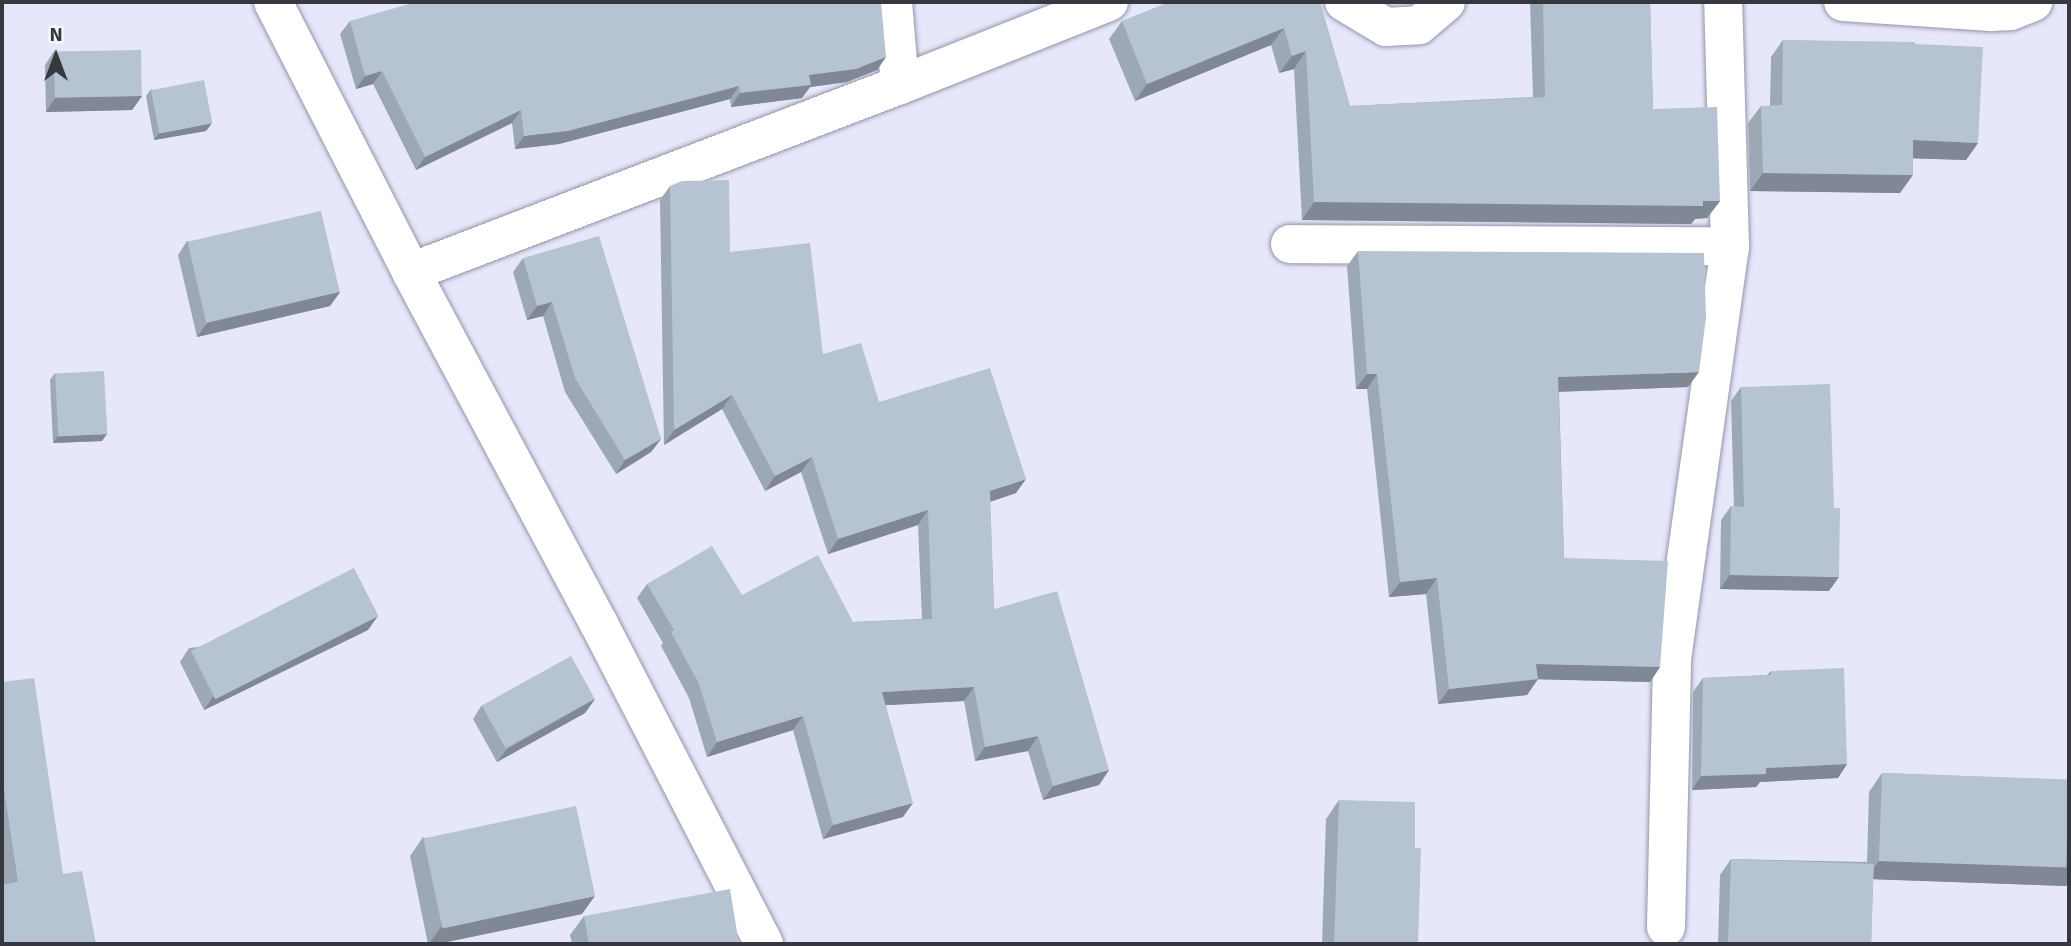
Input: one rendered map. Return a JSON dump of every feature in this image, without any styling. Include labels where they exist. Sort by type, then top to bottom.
[{"type":"street","points":[[274,2],[411,272],[599,624],[764,944]]},
{"type":"street","points":[[894,2],[900,85]]},
{"type":"street","points":[[411,272],[1109,2]]},
{"type":"street","points":[[1344,2],[1419,25],[1446,2]]},
{"type":"street","points":[[1666,928],[1672,659],[1730,246],[1723,2]]},
{"type":"street","points":[[1843,2],[1991,12],[2011,11],[2033,2]]},
{"type":"street","points":[[1290,244],[1730,246]]},
{"type":"building","points":[[416,2],[881,2],[886,57],[856,69],[809,75],[811,85],[740,93],[739,86],[568,131],[524,136],[521,110],[425,157],[382,71],[365,76],[350,21]]},
{"type":"building","points":[[1169,2],[1320,2],[1350,106],[1545,97],[1543,2],[1650,2],[1653,109],[1717,107],[1720,201],[1703,201],[1703,206],[1314,202],[1306,51],[1292,56],[1284,28],[1147,84],[1122,21]]},
{"type":"building","points":[[1783,40],[1915,42],[1983,47],[1978,143],[1913,140],[1913,175],[1763,173],[1761,106],[1782,105]]},
{"type":"building","points":[[141,50],[142,96],[55,98],[54,52]]},
{"type":"building","points":[[204,80],[212,123],[159,133],[151,90]]},
{"type":"building","points":[[729,180],[730,252],[810,243],[823,354],[861,343],[879,402],[990,368],[1026,479],[990,491],[994,609],[1057,591],[1109,770],[1053,786],[1038,736],[985,747],[974,687],[882,692],[913,803],[833,825],[803,716],[717,742],[699,684],[671,632],[674,630],[647,584],[712,546],[742,595],[818,555],[853,622],[932,619],[928,510],[838,539],[812,457],[775,476],[732,395],[674,430],[670,186],[682,181]]},
{"type":"building","points":[[321,211],[340,292],[206,323],[188,242]]},
{"type":"building","points":[[599,236],[661,439],[625,460],[575,378],[552,302],[537,306],[523,258]]},
{"type":"building","points":[[1358,251],[1704,253],[1706,318],[1699,372],[1558,377],[1564,558],[1668,561],[1660,667],[1536,664],[1538,679],[1449,689],[1437,578],[1400,582],[1377,374],[1367,374]]},
{"type":"building","points":[[104,371],[107,434],[58,436],[55,374]]},
{"type":"building","points":[[1830,384],[1834,508],[1840,508],[1839,577],[1730,575],[1731,506],[1744,507],[1741,387]]},
{"type":"building","points":[[354,568],[379,616],[215,699],[191,651]]},
{"type":"building","points":[[571,656],[595,699],[506,748],[482,705]]},
{"type":"building","points":[[1844,668],[1847,764],[1766,768],[1766,774],[1701,776],[1703,678],[1771,675],[1771,671]]},
{"type":"building","points":[[34,678],[63,874],[82,871],[96,944],[2,944],[2,885],[18,882],[2,775],[2,682]]},
{"type":"building","points":[[1882,773],[2069,780],[2066,867],[1879,861]]},
{"type":"building","points":[[1339,800],[1415,802],[1415,848],[1421,848],[1418,944],[1334,944]]},
{"type":"building","points":[[576,806],[595,896],[443,928],[423,838]]},
{"type":"building","points":[[1731,859],[1874,864],[1871,944],[1728,944]]},
{"type":"building","points":[[730,889],[739,944],[589,944],[584,916]]}]
